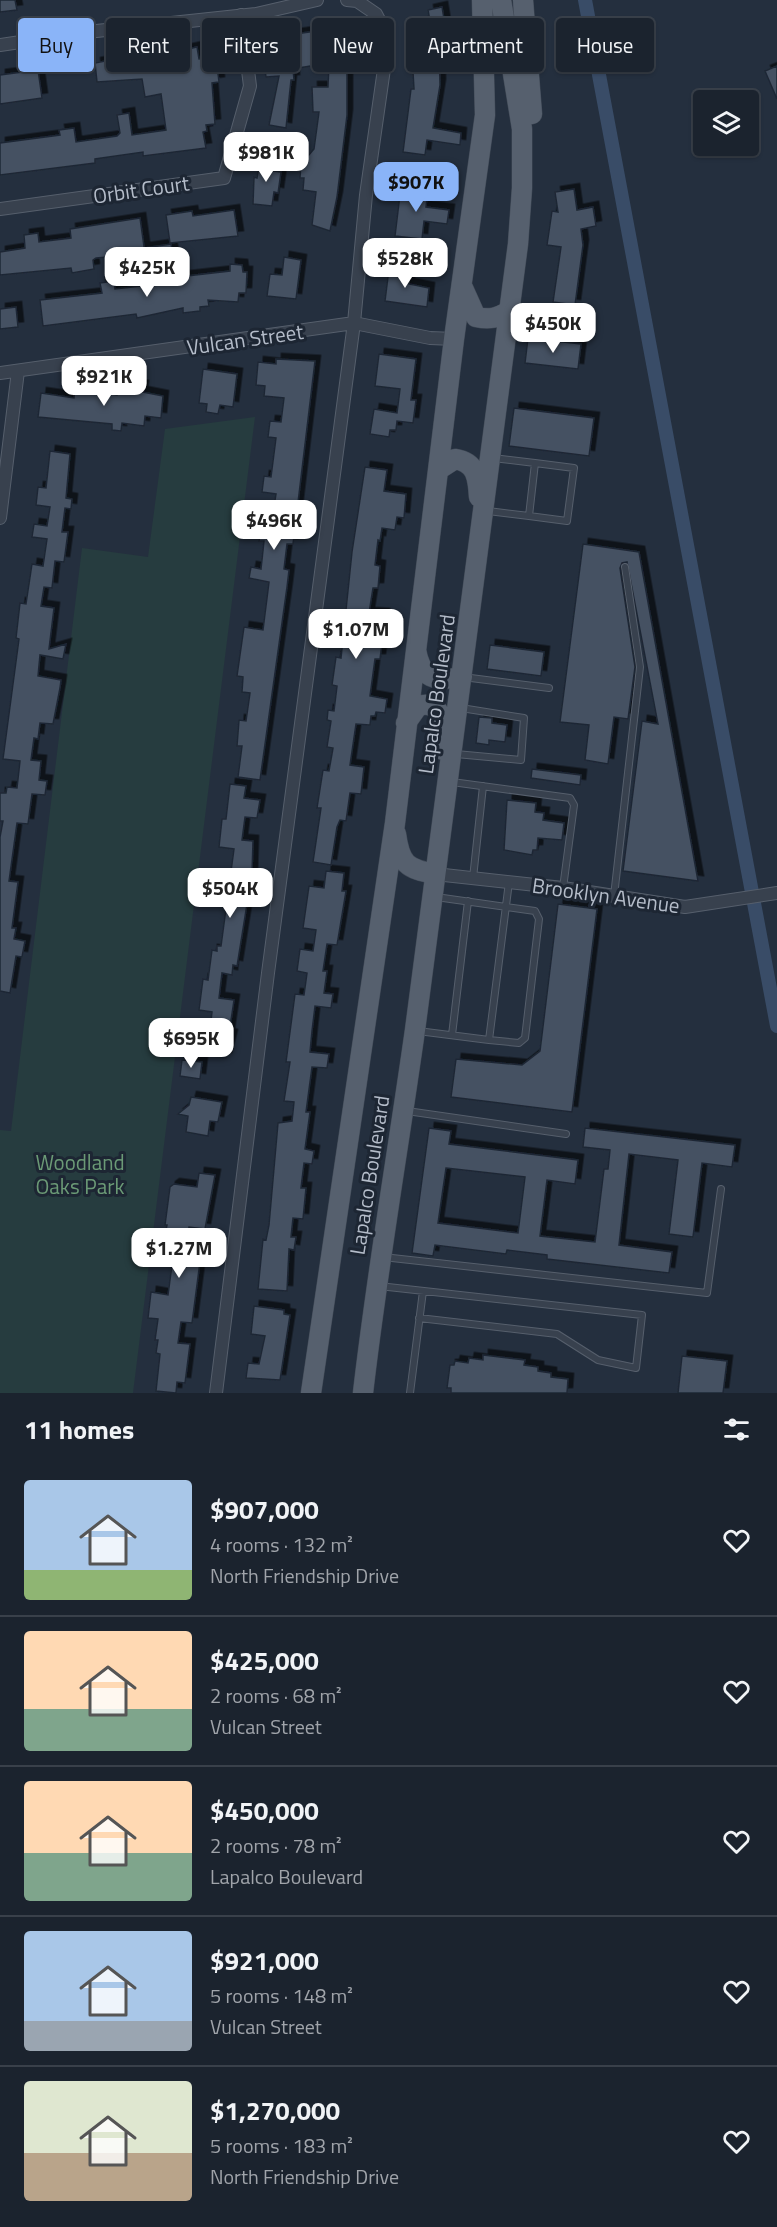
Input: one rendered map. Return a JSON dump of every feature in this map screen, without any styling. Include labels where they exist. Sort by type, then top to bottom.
[{"type":"main road","name":"Lapalco Boulevard","points":[[312,1389],[395,823],[454,339],[485,115],[482,0]]},
{"type":"main road","name":"Lapalco Boulevard","points":[[363,1393],[380,1256],[403,1111],[443,821],[518,244],[522,188],[522,129],[501,0]]},
{"type":"main road","points":[[518,244],[528,217],[533,153],[523,0]]},
{"type":"main road","points":[[462,286],[476,317],[487,320],[497,318],[509,311]]},
{"type":"main road","points":[[438,470],[455,459],[463,460],[474,470],[478,479],[480,541]]},
{"type":"main road","points":[[416,650],[419,666],[430,677],[440,679],[462,677]]},
{"type":"main road","points":[[406,723],[414,710],[423,705],[436,708],[442,717],[443,821]]},
{"type":"main road","points":[[395,823],[398,850],[404,862],[414,870],[435,874]]},
{"type":"street","points":[[0,45],[148,25],[256,14],[317,0]]},
{"type":"street","points":[[216,1393],[266,985],[354,323],[357,277],[385,62],[386,33],[376,14],[357,1],[347,0]]},
{"type":"street","name":"Orbit Court","points":[[0,209],[224,178],[250,86],[241,15]]},
{"type":"street","name":"Vulcan Street","points":[[0,373],[354,323],[430,338],[454,339]]},
{"type":"street","points":[[0,518],[18,371]]},
{"type":"street","name":"Brooklyn Avenue","points":[[435,874],[563,888],[685,907],[772,894]]},
{"type":"lane","points":[[484,510],[567,521],[574,468],[490,457]]},
{"type":"lane","points":[[529,516],[535,463]]},
{"type":"lane","points":[[614,897],[640,667],[625,567]]},
{"type":"lane","points":[[462,677],[549,688]]},
{"type":"lane","points":[[452,754],[521,760],[524,718],[458,707]]},
{"type":"lane","points":[[448,782],[570,798],[574,805],[563,888]]},
{"type":"lane","points":[[473,878],[483,786]]},
{"type":"lane","points":[[489,1040],[509,882]]},
{"type":"lane","points":[[414,1031],[519,1043],[525,1038],[539,919],[535,911],[432,897]]},
{"type":"lane","points":[[452,1035],[468,902]]},
{"type":"lane","points":[[403,1111],[566,1134]]},
{"type":"lane","points":[[380,1256],[707,1293],[721,1189]]},
{"type":"lane","points":[[376,1286],[642,1315],[636,1368],[598,1360],[557,1334],[420,1318]]},
{"type":"lane","points":[[410,1393],[423,1291]]},
{"type":"green space","name":"Woodland Oaks Park","points":[[255,417],[133,1393],[0,1393],[0,1130],[11,1131],[82,548],[148,557],[165,429]]},
{"type":"building","points":[[0,0],[15,0],[17,10],[0,12]]},
{"type":"building","points":[[442,7],[444,18],[429,18],[428,10]]},
{"type":"building","points":[[312,32],[312,66],[300,68],[300,33]]},
{"type":"building","points":[[197,47],[199,59],[202,59],[202,72],[218,72],[219,82],[212,83],[215,124],[206,125],[207,131],[203,132],[206,148],[143,156],[143,152],[95,159],[95,163],[0,175],[0,143],[60,135],[59,130],[74,128],[76,142],[117,136],[120,133],[117,115],[129,113],[132,135],[166,130],[161,94],[145,97],[142,79],[97,82],[95,63],[106,61],[106,72],[190,72],[190,49]]},
{"type":"building","points":[[777,66],[777,99],[765,71]]},
{"type":"building","points":[[38,72],[42,98],[0,104],[0,75]]},
{"type":"building","points":[[265,72],[293,72],[286,128],[269,125],[279,76],[266,77]]},
{"type":"building","points":[[329,72],[347,72],[347,115],[337,197],[330,231],[312,225],[316,192],[303,190],[304,178],[300,178],[301,163],[307,164],[308,156],[314,149],[319,112],[313,112],[312,87],[328,87]]},
{"type":"building","points":[[413,72],[440,72],[440,85],[433,128],[461,133],[460,145],[427,140],[425,155],[403,152],[411,89],[414,89]]},
{"type":"building","points":[[260,159],[275,161],[274,171],[281,172],[278,193],[274,192],[272,206],[253,204],[254,177],[257,178]]},
{"type":"building","points":[[401,186],[428,189],[426,207],[449,210],[447,224],[424,221],[422,239],[395,236]]},
{"type":"building","points":[[574,189],[577,210],[593,207],[596,226],[581,229],[583,245],[575,305],[553,302],[561,247],[547,245],[552,211],[558,212],[555,192]]},
{"type":"building","points":[[234,210],[238,236],[170,243],[166,215],[192,211],[193,216]]},
{"type":"building","points":[[140,218],[145,254],[96,258],[93,260],[94,269],[72,273],[71,268],[0,275],[0,252],[25,248],[24,235],[38,233],[39,242],[71,238],[70,229]]},
{"type":"building","points":[[171,244],[173,257],[146,261],[145,248]]},
{"type":"building","points":[[284,257],[301,260],[296,299],[267,296],[270,274],[282,275]]},
{"type":"building","points":[[230,264],[242,265],[243,272],[247,272],[246,293],[239,293],[238,302],[208,300],[209,306],[200,307],[200,311],[183,313],[183,308],[137,318],[136,314],[43,326],[40,300],[102,293],[100,283],[114,281],[115,289],[178,282],[178,277],[230,271]]},
{"type":"building","points":[[400,266],[410,267],[409,284],[429,288],[427,307],[385,301],[389,269],[399,270]]},
{"type":"building","points":[[16,307],[18,327],[0,329],[0,309]]},
{"type":"building","points":[[528,338],[581,344],[578,369],[525,363]]},
{"type":"building","points":[[379,354],[416,359],[411,400],[416,400],[413,423],[397,421],[396,430],[390,430],[389,437],[370,434],[374,409],[397,413],[400,389],[375,386]]},
{"type":"building","points":[[276,359],[315,361],[293,544],[287,544],[284,569],[289,570],[260,780],[238,777],[242,746],[237,746],[239,720],[246,721],[250,693],[242,692],[243,677],[237,676],[244,627],[263,630],[269,582],[249,578],[251,567],[261,569],[264,541],[259,541],[262,521],[269,522],[270,513],[273,513],[276,494],[262,492],[264,476],[271,477],[276,438],[268,437],[270,421],[281,422],[284,398],[264,396],[265,386],[256,385],[258,362],[276,364]]},
{"type":"building","points":[[203,369],[237,374],[233,407],[220,405],[218,414],[206,412],[207,404],[199,403]]},
{"type":"building","points":[[118,383],[143,386],[142,392],[163,396],[161,418],[145,416],[144,426],[122,423],[121,431],[112,430],[112,424],[38,417],[41,393],[74,398],[75,389],[117,395]]},
{"type":"building","points":[[514,408],[594,418],[589,456],[509,446]]},
{"type":"building","points":[[50,451],[70,454],[66,498],[72,499],[71,509],[65,508],[62,532],[68,532],[64,562],[55,561],[52,588],[44,587],[41,606],[54,608],[49,649],[66,644],[63,659],[40,655],[38,676],[61,680],[53,724],[40,723],[38,739],[34,738],[31,760],[41,761],[39,780],[47,781],[45,795],[32,794],[28,824],[17,823],[9,881],[18,882],[12,928],[16,928],[14,939],[25,941],[22,957],[16,956],[10,993],[0,991],[0,837],[3,821],[0,821],[0,793],[6,793],[7,787],[17,788],[20,761],[3,759],[19,639],[16,638],[20,603],[26,604],[32,564],[43,566],[47,539],[32,537],[34,524],[47,526],[50,507],[36,505],[38,487],[46,488]]},
{"type":"building","points":[[365,467],[387,470],[384,491],[406,494],[404,518],[397,517],[395,530],[382,528],[375,565],[380,566],[378,588],[373,588],[369,613],[384,614],[383,624],[373,623],[371,642],[382,643],[380,659],[375,659],[370,696],[387,699],[385,713],[376,712],[375,716],[371,716],[370,725],[356,724],[350,765],[364,767],[361,794],[350,793],[346,821],[340,820],[337,827],[331,865],[313,862],[321,808],[317,808],[323,770],[329,771],[333,748],[327,747],[331,721],[327,720],[328,710],[334,711],[337,686],[332,685],[336,657],[341,658],[352,552]]},
{"type":"building","points":[[583,544],[639,552],[698,881],[623,871],[642,721],[658,724],[627,562],[622,563],[620,568],[635,667],[628,719],[614,717],[608,764],[585,760],[589,725],[560,722]]},
{"type":"building","points":[[490,645],[544,652],[541,676],[487,669]]},
{"type":"building","points":[[479,717],[492,718],[492,723],[507,725],[505,742],[489,740],[489,745],[476,743]]},
{"type":"building","points":[[532,769],[581,775],[580,785],[531,778]]},
{"type":"building","points":[[230,784],[246,786],[244,798],[260,800],[257,818],[245,817],[242,840],[253,841],[252,873],[237,966],[233,965],[232,975],[222,973],[219,998],[234,1000],[229,1034],[232,1035],[226,1058],[207,1055],[212,1012],[199,1010],[203,979],[208,980],[212,950],[217,951],[217,946],[221,946],[234,849],[219,847],[222,819],[226,819]]},
{"type":"building","points":[[507,800],[536,803],[535,812],[544,813],[543,820],[564,823],[562,840],[538,838],[537,850],[533,850],[532,855],[504,850]]},
{"type":"building","points":[[326,871],[344,873],[342,891],[346,891],[337,945],[327,944],[323,971],[327,971],[324,993],[333,994],[331,1008],[315,1006],[310,1052],[329,1054],[327,1068],[312,1067],[306,1112],[310,1112],[305,1149],[314,1151],[312,1164],[304,1163],[301,1188],[306,1188],[303,1219],[293,1218],[291,1237],[296,1237],[294,1250],[289,1249],[287,1291],[258,1289],[263,1239],[266,1240],[269,1225],[278,1123],[292,1121],[294,1102],[284,1101],[290,1062],[286,1062],[295,994],[304,995],[307,973],[297,971],[300,949],[313,951],[316,930],[303,928],[309,886],[324,888]]},
{"type":"building","points":[[558,904],[597,909],[572,1112],[451,1097],[456,1059],[522,1065],[540,1051]]},
{"type":"building","points":[[182,1060],[202,1062],[200,1079],[180,1076]]},
{"type":"building","points":[[191,1097],[222,1102],[218,1122],[210,1121],[208,1136],[186,1132],[188,1116],[178,1114],[189,1105]]},
{"type":"building","points":[[429,1128],[451,1131],[449,1144],[578,1160],[575,1184],[547,1180],[540,1236],[595,1242],[604,1169],[608,1169],[610,1150],[583,1147],[585,1128],[735,1145],[732,1167],[702,1163],[693,1237],[669,1234],[678,1160],[629,1154],[619,1245],[672,1252],[669,1273],[547,1259],[547,1255],[507,1250],[506,1254],[435,1245],[433,1256],[412,1253]],"holes":[[[446,1168],[525,1177],[518,1233],[438,1223]]]},
{"type":"building","points":[[199,1173],[215,1175],[205,1229],[189,1227],[186,1252],[201,1254],[192,1323],[181,1322],[178,1343],[190,1344],[185,1383],[177,1382],[176,1393],[156,1391],[160,1354],[156,1353],[158,1340],[155,1340],[158,1319],[148,1318],[151,1292],[168,1295],[172,1265],[160,1264],[167,1225],[165,1225],[170,1187],[174,1184],[197,1187]]},
{"type":"building","points":[[254,1306],[284,1310],[284,1314],[290,1315],[280,1380],[246,1378],[248,1363],[259,1364],[265,1336],[251,1334]]},
{"type":"building","points":[[483,1355],[525,1360],[524,1365],[538,1367],[538,1371],[551,1373],[551,1377],[568,1379],[567,1393],[451,1393],[451,1388],[447,1388],[450,1365],[454,1365],[455,1361],[468,1363],[469,1358],[483,1360]]},
{"type":"building","points":[[682,1356],[727,1361],[723,1393],[678,1393]]},
{"type":"waterway","points":[[585,0],[777,1026]]}]
